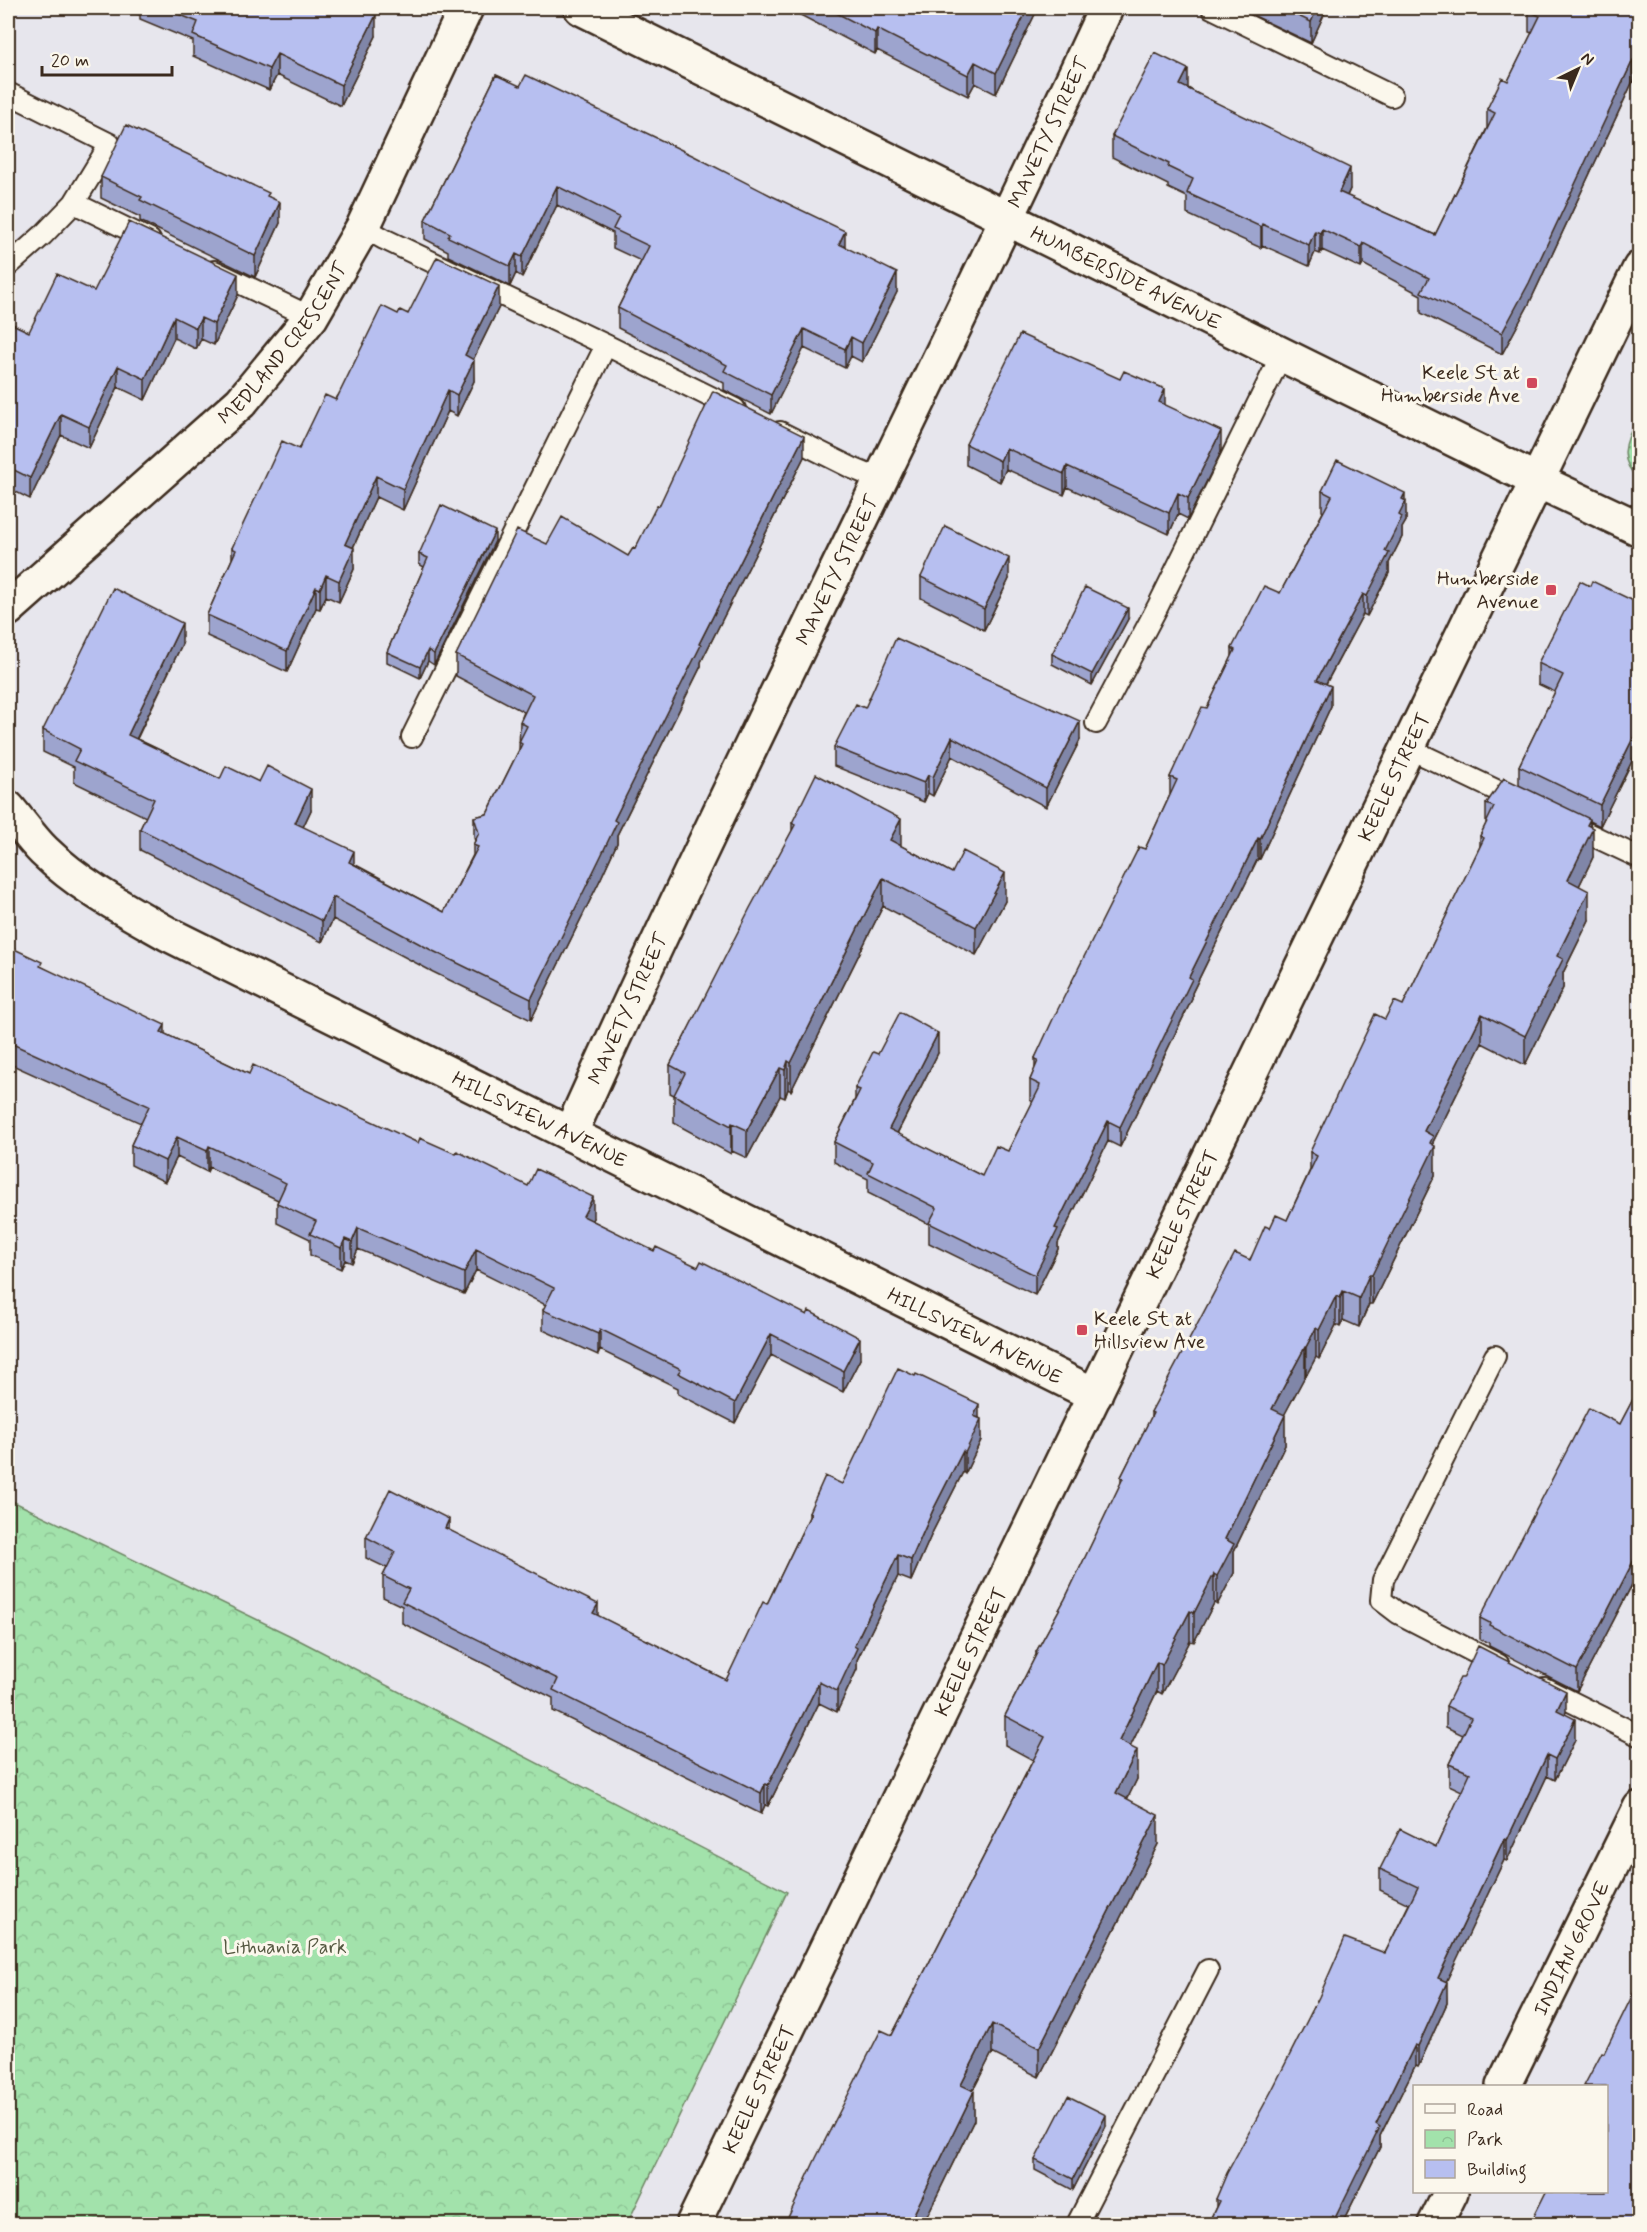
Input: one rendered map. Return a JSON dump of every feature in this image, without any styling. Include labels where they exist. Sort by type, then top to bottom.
[{"type":"street","name":"MEDLAND CRESCENT","points":[[8,609],[241,402],[311,316],[363,227],[466,8]]},
{"type":"street","name":"HUMBERSIDE AVENUE","points":[[581,8],[1538,481],[1640,529]]},
{"type":"street","name":"MAVETY STREET","points":[[570,1134],[738,770],[1008,219],[1106,8]]},
{"type":"street","name":"KEELE STREET","points":[[693,2224],[1640,268]]},
{"type":"street","name":"HILLSVIEW AVENUE","points":[[8,808],[43,850],[73,876],[111,902],[168,934],[1095,1395]]},
{"type":"street","name":"INDIAN GROVE","points":[[1503,2085],[1640,1808]]},
{"type":"street","points":[[1435,2224],[1450,2193]]},
{"type":"lane","points":[[1212,8],[1392,96]]},
{"type":"lane","points":[[8,93],[110,144],[74,203],[8,266]]},
{"type":"lane","points":[[74,203],[171,250]]},
{"type":"lane","points":[[363,227],[852,468],[881,480]]},
{"type":"lane","points":[[193,260],[311,316]]},
{"type":"lane","points":[[412,737],[606,345]]},
{"type":"lane","points":[[1096,723],[1163,596],[1282,354]]},
{"type":"lane","points":[[1408,748],[1532,807]]},
{"type":"lane","points":[[1554,817],[1640,858]]},
{"type":"lane","points":[[1495,1356],[1383,1580],[1382,1600],[1398,1613],[1640,1736]]},
{"type":"lane","points":[[1077,2224],[1208,1970]]},
{"type":"green space","points":[[1639,414],[1640,480],[1627,464],[1625,456],[1627,440]]},
{"type":"green space","name":"Lithuania Park","points":[[8,1499],[291,1636],[787,1892],[627,2224],[8,2224]]},
{"type":"building","points":[[163,8],[361,8],[376,15],[341,85],[277,54],[269,69],[193,35],[198,22]]},
{"type":"building","points":[[827,8],[1028,8],[996,73],[975,62],[968,75],[877,29],[875,33]]},
{"type":"building","points":[[1281,8],[1317,8],[1311,22]]},
{"type":"building","points":[[1531,8],[1640,8],[1640,51],[1635,61],[1633,60],[1529,283],[1502,333],[1421,292],[1429,278],[1363,243],[1361,247],[1322,229],[1320,233],[1315,231],[1309,245],[1262,224],[1261,227],[1187,193],[1193,179],[1168,167],[1169,164],[1112,136],[1155,53],[1188,69],[1180,85],[1350,168],[1339,192],[1435,235],[1495,113],[1487,109],[1502,78],[1508,81],[1540,16],[1529,11]]},
{"type":"building","points":[[496,75],[520,86],[526,75],[845,231],[839,244],[897,273],[862,343],[851,337],[845,349],[804,329],[771,395],[724,371],[727,365],[618,308],[649,246],[613,229],[619,217],[557,186],[522,257],[516,254],[510,266],[448,237],[450,233],[425,220]]},
{"type":"building","points":[[126,125],[269,193],[267,196],[280,202],[255,256],[140,200],[142,197],[101,177]]},
{"type":"building","points":[[129,222],[238,274],[214,324],[201,318],[196,328],[174,317],[145,379],[118,366],[89,427],[61,414],[30,478],[8,467],[8,322],[29,332],[57,274],[94,291]]},
{"type":"building","points":[[437,257],[499,286],[465,355],[474,360],[457,395],[448,390],[403,489],[376,476],[345,544],[354,548],[339,581],[326,575],[320,589],[316,587],[287,651],[207,615],[236,550],[232,548],[282,441],[299,449],[325,395],[336,400],[382,306],[398,314],[400,310],[408,314]]},
{"type":"building","points":[[1020,334],[1120,379],[1124,371],[1165,389],[1159,402],[1221,431],[1188,498],[1178,493],[1169,513],[1067,466],[1064,474],[1006,448],[1000,461],[966,444]]},
{"type":"building","points":[[713,391],[804,436],[699,644],[701,645],[614,820],[617,822],[531,999],[433,951],[333,897],[322,921],[140,829],[154,799],[74,761],[80,749],[43,730],[113,588],[182,623],[128,735],[220,779],[226,766],[259,782],[267,766],[311,789],[295,823],[354,851],[349,862],[444,912],[478,847],[473,845],[479,833],[474,817],[487,814],[522,744],[519,742],[527,726],[520,722],[533,695],[456,655],[517,530],[547,544],[562,517],[628,556],[633,548],[635,549],[657,505],[659,506]]},
{"type":"building","points":[[1337,460],[1405,493],[1402,499],[1406,501],[1399,515],[1402,517],[1385,551],[1389,553],[1367,596],[1363,594],[1317,680],[1331,686],[1260,839],[1258,838],[1189,977],[1192,979],[1120,1127],[1108,1121],[1055,1228],[1058,1229],[1035,1275],[929,1223],[937,1208],[868,1173],[873,1162],[834,1142],[860,1090],[855,1088],[873,1052],[878,1054],[900,1012],[938,1033],[889,1129],[982,1176],[996,1146],[1008,1151],[1039,1089],[1040,1085],[1030,1080],[1038,1061],[1035,1058],[1053,1019],[1139,847],[1145,849],[1177,780],[1170,777],[1202,707],[1207,708],[1235,650],[1232,648],[1264,586],[1280,593],[1332,496],[1322,491]]},
{"type":"building","points":[[441,505],[495,531],[434,654],[428,650],[420,667],[387,652],[428,558],[419,554]]},
{"type":"building","points":[[945,526],[1009,558],[984,609],[921,577]]},
{"type":"building","points":[[1580,581],[1590,586],[1592,581],[1640,604],[1640,724],[1600,805],[1519,766],[1563,675],[1538,663]]},
{"type":"building","points":[[1085,587],[1128,608],[1092,674],[1052,654]]},
{"type":"building","points":[[896,638],[1080,721],[1046,788],[952,737],[933,777],[928,775],[924,783],[834,747],[856,704],[865,708]]},
{"type":"building","points":[[816,774],[901,819],[890,840],[952,873],[963,851],[1005,873],[976,927],[883,878],[791,1063],[788,1061],[785,1070],[780,1068],[747,1130],[732,1123],[731,1126],[674,1095],[685,1073],[670,1065],[795,825],[792,823]]},
{"type":"building","points":[[1504,778],[1590,819],[1587,825],[1593,828],[1568,880],[1589,891],[1557,956],[1563,959],[1525,1036],[1482,1014],[1424,1131],[1433,1136],[1430,1143],[1435,1146],[1372,1275],[1369,1275],[1359,1298],[1343,1291],[1340,1298],[1336,1296],[1319,1330],[1316,1328],[1272,1409],[1285,1415],[1225,1539],[1234,1544],[1217,1576],[1214,1574],[1194,1613],[1190,1611],[1162,1665],[1157,1662],[1119,1741],[1137,1750],[1116,1793],[1158,1815],[1039,2048],[992,2024],[961,2085],[974,2091],[909,2224],[785,2224],[881,2030],[892,2035],[1045,1737],[1005,1716],[1065,1599],[1153,1413],[1151,1412],[1235,1253],[1250,1260],[1265,1226],[1270,1228],[1276,1215],[1287,1220],[1317,1156],[1310,1152],[1375,1014],[1385,1019],[1394,1001],[1403,1005],[1484,838],[1480,836],[1494,807],[1486,804]]},
{"type":"building","points":[[8,946],[42,962],[40,966],[165,1025],[161,1032],[249,1074],[253,1065],[418,1143],[420,1138],[456,1154],[457,1151],[528,1186],[536,1169],[593,1197],[583,1216],[654,1251],[656,1247],[698,1267],[701,1261],[807,1315],[809,1311],[860,1338],[843,1371],[771,1334],[735,1403],[678,1373],[681,1369],[600,1329],[598,1334],[543,1310],[554,1288],[476,1249],[464,1273],[358,1228],[352,1242],[345,1239],[341,1248],[310,1234],[316,1221],[277,1203],[286,1183],[209,1146],[207,1151],[177,1137],[165,1161],[131,1145],[149,1106],[8,1042]]},
{"type":"building","points":[[898,1368],[915,1376],[916,1374],[979,1404],[974,1416],[981,1419],[933,1510],[911,1560],[898,1555],[854,1646],[857,1648],[837,1691],[819,1682],[768,1785],[765,1784],[761,1793],[553,1690],[558,1679],[402,1602],[409,1589],[383,1576],[395,1552],[366,1537],[390,1489],[449,1519],[445,1528],[598,1604],[593,1613],[726,1680],[763,1602],[767,1604],[811,1513],[809,1512],[825,1476],[842,1484]]},
{"type":"building","points":[[1640,1386],[1640,1548],[1577,1670],[1489,1625],[1490,1623],[1480,1618],[1589,1408],[1620,1424]]},
{"type":"building","points":[[1478,1646],[1566,1691],[1557,1710],[1575,1719],[1555,1759],[1547,1755],[1507,1840],[1504,1839],[1438,1978],[1447,1982],[1418,2046],[1415,2045],[1376,2124],[1380,2127],[1335,2218],[1332,2216],[1328,2224],[1208,2224],[1219,2201],[1216,2199],[1227,2173],[1319,1997],[1345,1938],[1385,1953],[1418,1887],[1380,1869],[1400,1829],[1436,1847],[1470,1773],[1449,1764],[1471,1718],[1446,1706],[1460,1678],[1463,1678]]},
{"type":"building","points":[[1640,1980],[1640,2224],[1530,2224],[1546,2193],[1608,2193],[1608,2085],[1585,2085],[1602,2052],[1604,2053]]},
{"type":"building","points":[[1068,2096],[1106,2115],[1073,2179],[1035,2160]]},
{"type":"place","name":"Keele St at Humberside Ave","points":[[1532,383]]},
{"type":"place","name":"Humberside Avenue","points":[[1551,590]]},
{"type":"place","name":"Keele St at Hillsview Ave","points":[[1082,1330]]}]
